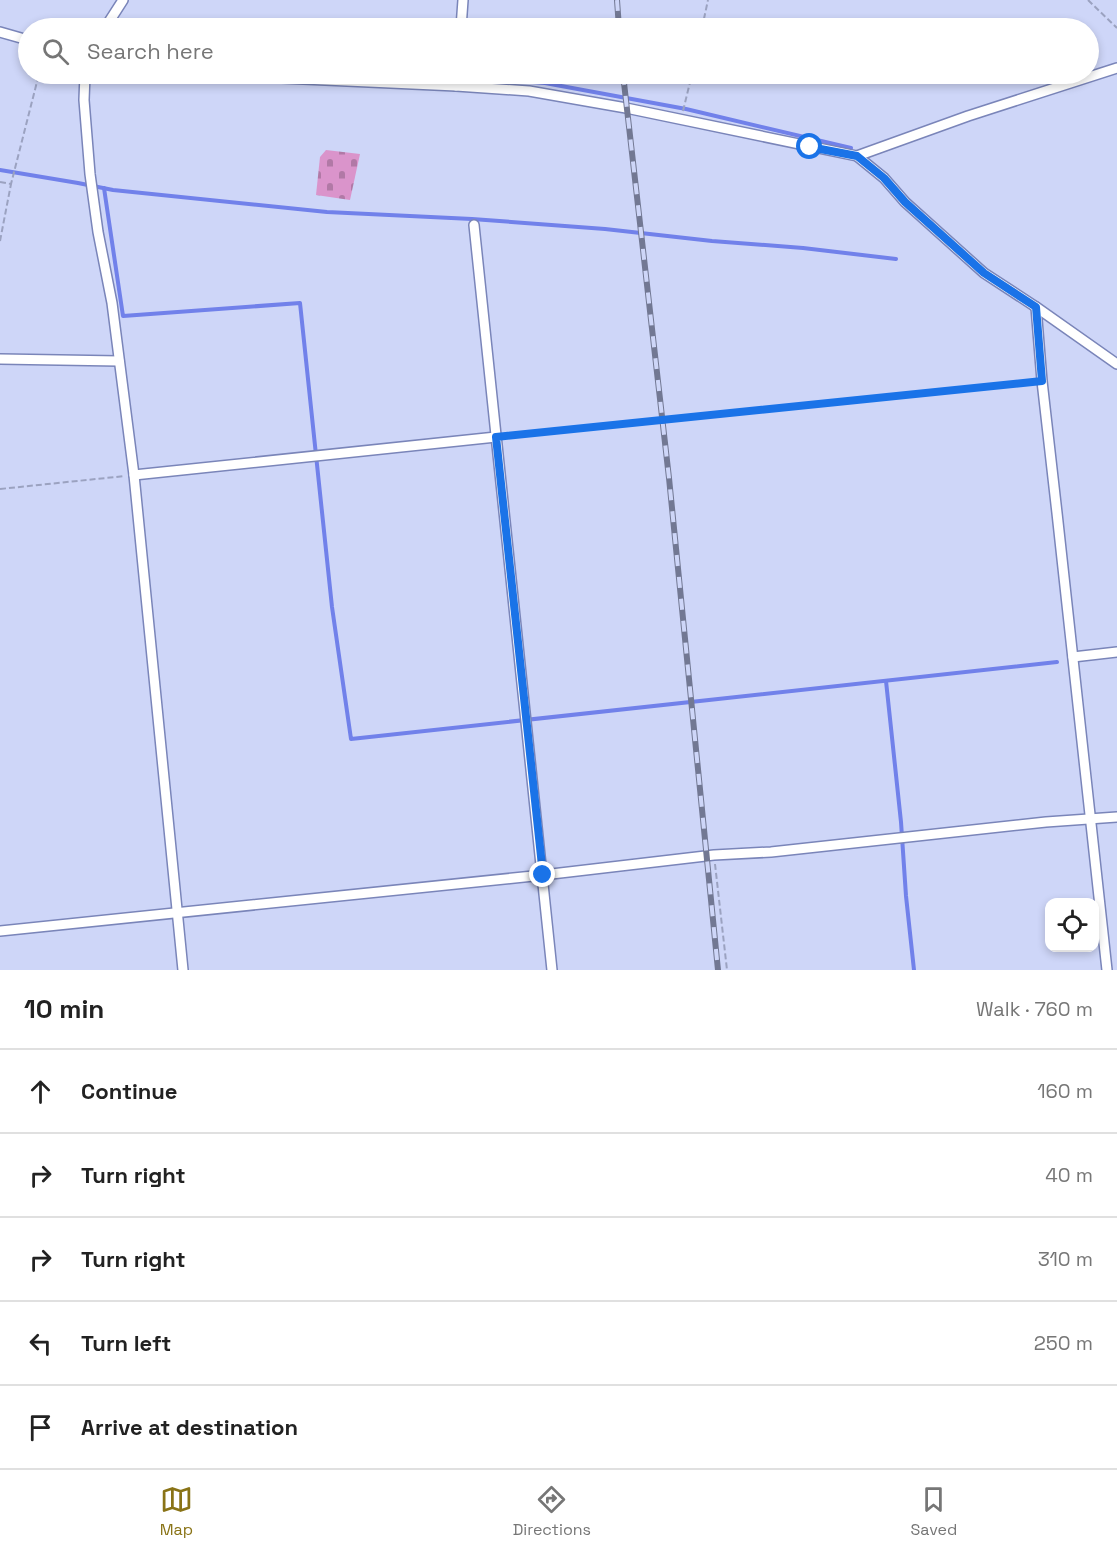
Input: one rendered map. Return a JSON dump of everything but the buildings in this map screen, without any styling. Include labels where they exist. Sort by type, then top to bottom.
[{"type":"street","points":[[111,18],[123,0]]},
{"type":"street","points":[[462,18],[463,0]]},
{"type":"street","points":[[0,32],[18,37]]},
{"type":"street","points":[[1099,74],[1117,68]]},
{"type":"street","points":[[85,84],[90,174],[98,232],[112,303],[134,475],[183,970]]},
{"type":"street","points":[[412,84],[529,91],[626,108],[857,156],[884,178],[905,202],[984,273],[1116,360]]},
{"type":"street","points":[[857,156],[968,116],[1067,84]]},
{"type":"street","points":[[474,225],[552,970]]},
{"type":"street","points":[[1036,307],[1042,381],[1107,970]]},
{"type":"street","points":[[0,359],[118,362]]},
{"type":"street","points":[[134,475],[496,437]]},
{"type":"street","points":[[1073,657],[1117,652]]},
{"type":"street","points":[[0,931],[714,855],[771,852],[1117,817]]},
{"type":"path","points":[[704,18],[708,0]]},
{"type":"path","points":[[1088,0],[1117,28]]},
{"type":"path","points":[[0,241],[11,184],[36,84]]},
{"type":"path","points":[[681,119],[690,84]]},
{"type":"path","points":[[0,182],[11,184]]},
{"type":"path","points":[[496,437],[1042,381]]},
{"type":"path","points":[[0,489],[134,475]]},
{"type":"path","points":[[714,855],[727,970]]},
{"type":"green space","points":[[326,150],[360,154],[350,200],[316,195],[320,157]]},
{"type":"waterway","points":[[550,84],[686,109],[851,148]]},
{"type":"waterway","points":[[0,170],[113,190],[327,212],[472,219],[605,229],[896,259]]},
{"type":"waterway","points":[[104,188],[123,316],[300,303],[332,607],[351,739],[1057,662]]},
{"type":"waterway","points":[[886,681],[914,970]]},
{"type":"railway","points":[[617,0],[618,18]]},
{"type":"railway","points":[[624,84],[669,478],[718,970]]},
{"type":"route","points":[[543,875],[496,437],[1042,381],[1036,307],[984,273],[905,202],[884,178],[857,156],[810,147]]}]
